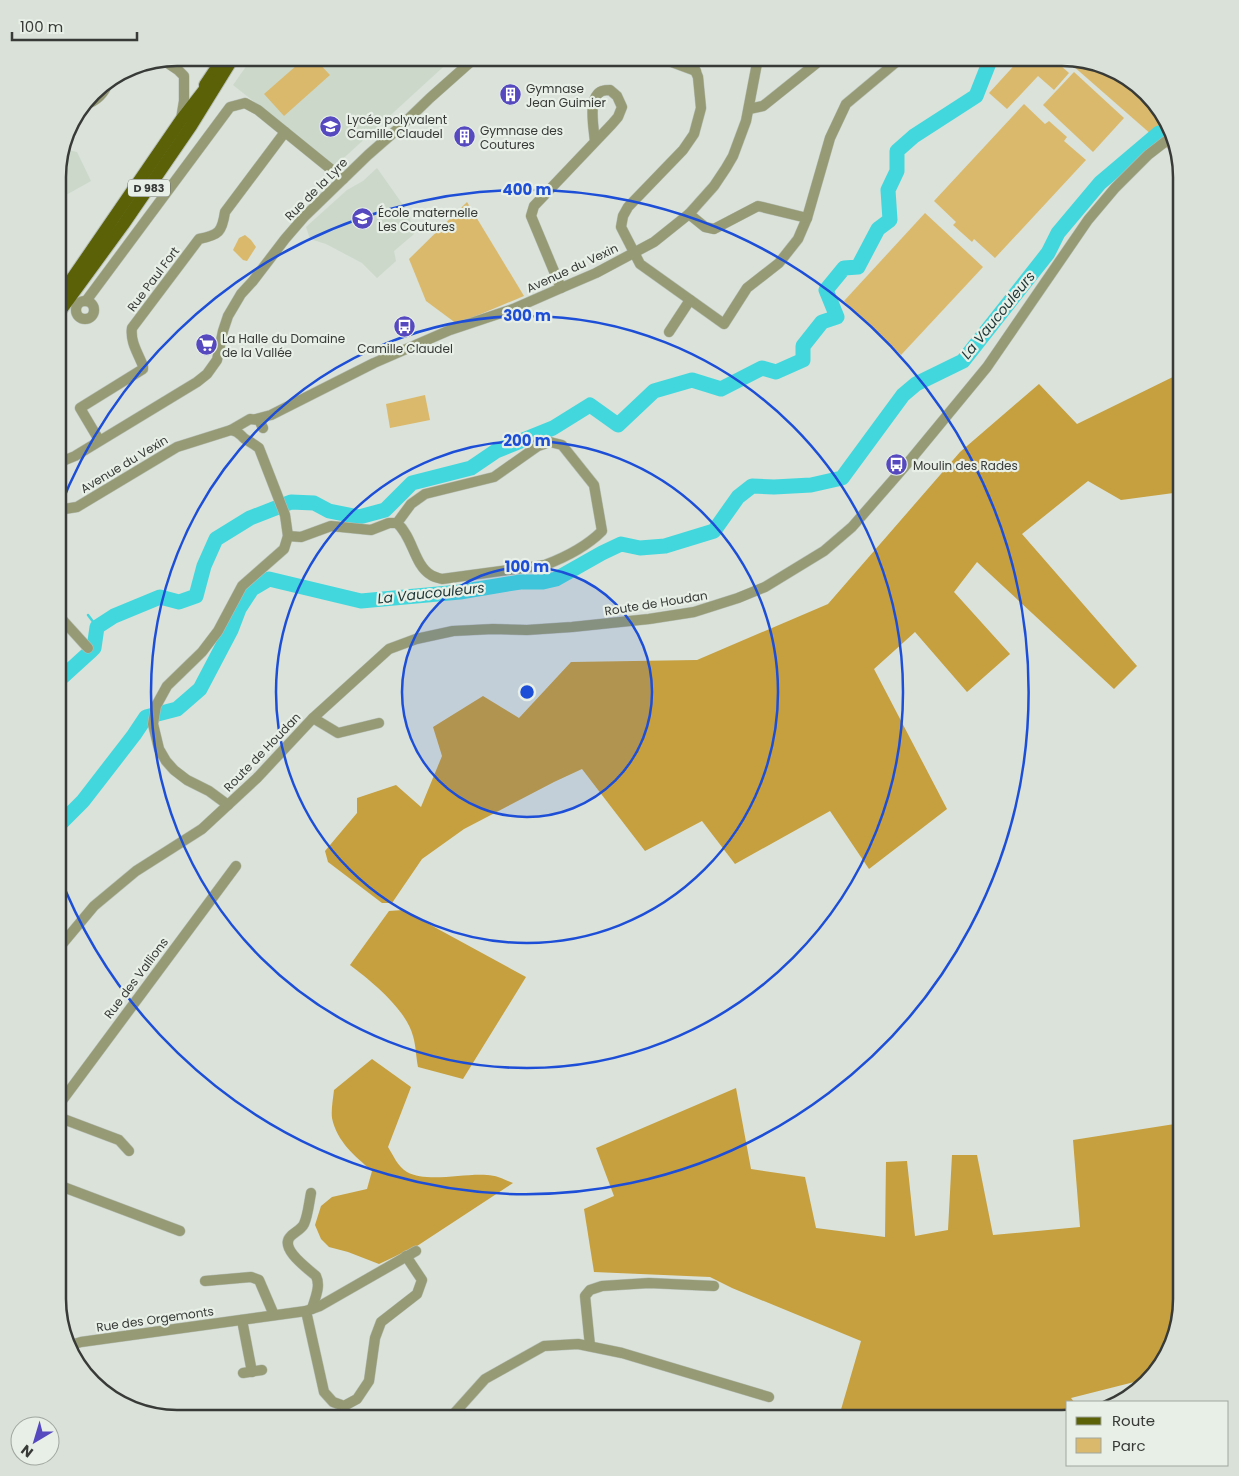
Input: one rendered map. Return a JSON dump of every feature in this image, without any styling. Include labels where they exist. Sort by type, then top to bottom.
[{"type":"main road","points":[[66,287],[218,66]]},
{"type":"main road","points":[[181,120],[225,66]]},
{"type":"main road","name":"D 983","points":[[66,303],[192,126],[226,66]]},
{"type":"street","points":[[172,66],[184,76],[184,101],[181,120]]},
{"type":"street","name":"Rue de la Lyre","points":[[99,440],[197,382],[207,374],[217,360],[228,316],[241,294],[304,217],[466,66]]},
{"type":"street","points":[[682,66],[696,71]]},
{"type":"street","points":[[694,66],[698,77],[701,108],[694,134],[683,150],[628,207],[622,216],[621,227],[640,264],[724,324],[747,288],[779,262],[798,239],[807,218],[830,138],[846,104],[891,66]]},
{"type":"street","name":"Avenue du Vexin","points":[[256,419],[271,415],[426,339],[513,308],[596,273],[654,242],[689,214],[714,186],[733,156],[746,121],[757,66]]},
{"type":"street","points":[[749,109],[763,106],[814,66]]},
{"type":"street","points":[[562,288],[531,216],[534,206],[595,142],[612,124],[622,107],[617,96],[610,90],[602,91],[594,97],[592,105],[595,142]]},
{"type":"street","points":[[86,301],[230,107],[245,103],[258,110],[343,179]]},
{"type":"street","name":"Rue Paul Fort","points":[[99,440],[80,408],[143,368],[144,366],[134,346],[131,334],[132,328],[199,239],[213,236],[223,228],[225,212],[285,132]]},
{"type":"street","name":"Route de Houdan","points":[[66,939],[94,906],[136,871],[202,829],[256,778],[313,718],[389,650],[416,639],[453,631],[572,627],[634,621],[694,612],[731,601],[765,587],[824,551],[852,527],[913,457],[987,366],[1057,268],[1088,220],[1115,188],[1148,155],[1167,141]]},
{"type":"street","points":[[689,214],[705,227],[714,229],[758,206],[807,218]]},
{"type":"street","points":[[669,332],[690,300]]},
{"type":"street","points":[[258,448],[266,421],[271,415]]},
{"type":"street","points":[[256,419],[261,422],[262,433],[256,441],[246,438],[241,427],[244,422],[256,419]]},
{"type":"street","name":"Avenue du Vexin","points":[[66,509],[76,507],[177,447],[231,430],[244,422]]},
{"type":"street","points":[[228,805],[174,770],[159,749],[153,724],[156,706],[167,686],[202,652],[218,631],[242,586],[284,549],[288,536],[285,515],[258,448],[236,431],[231,430]]},
{"type":"street","points":[[66,460],[99,440]]},
{"type":"street","points":[[288,536],[301,537],[331,526],[371,530],[389,523],[397,523],[404,529],[421,567],[431,575],[442,579],[546,565],[593,540],[602,531],[594,485],[562,445],[550,442],[538,446],[494,477],[425,494],[411,504],[397,523]]},
{"type":"street","points":[[66,624],[88,648]]},
{"type":"street","points":[[313,718],[338,733],[379,723]]},
{"type":"street","name":"Rue des Vallions","points":[[66,1095],[236,866]]},
{"type":"street","points":[[66,1120],[118,1140],[129,1151]]},
{"type":"street","points":[[66,1188],[180,1231]]},
{"type":"street","points":[[311,1194],[303,1225],[290,1237],[287,1244],[289,1250],[318,1280],[318,1288],[309,1310],[324,1392],[333,1402],[344,1406],[357,1399],[369,1381],[374,1338],[381,1322],[417,1294],[422,1280],[406,1256]]},
{"type":"street","name":"Rue des Orgemonts","points":[[76,1344],[309,1310],[320,1306],[416,1251]]},
{"type":"street","points":[[205,1281],[251,1277],[259,1280],[274,1315]]},
{"type":"street","points":[[590,1346],[585,1296],[590,1290],[602,1286],[649,1283],[714,1286]]},
{"type":"street","points":[[242,1320],[252,1372]]},
{"type":"street","points":[[457,1410],[485,1379],[544,1346],[578,1344],[622,1353],[769,1397]]},
{"type":"shaded area","name":"Lycée polyvalent Camille Claudel","points":[[246,66],[444,66],[335,166],[233,85]]},
{"type":"shaded area","points":[[69,150],[77,152],[91,181],[66,195],[66,170]]},
{"type":"shaded area","name":"École maternelle Les Coutures","points":[[377,168],[408,212],[414,234],[394,251],[396,261],[377,278],[362,263],[326,244],[310,239],[306,227],[347,190],[363,181]]},
{"type":"shaded area","points":[[1173,377],[1173,493],[1121,500],[1088,481],[1022,534],[1137,666],[1114,689],[977,562],[954,592],[1010,654],[967,692],[915,632],[874,669],[947,809],[869,869],[830,811],[735,864],[702,821],[645,851],[582,769],[464,829],[422,859],[392,903],[382,903],[328,862],[325,851],[357,813],[357,798],[396,785],[421,807],[442,756],[433,727],[483,696],[519,718],[571,662],[697,660],[828,604],[960,452],[1039,384],[1077,424]]},
{"type":"shaded area","points":[[403,910],[526,977],[463,1079],[418,1067],[413,1036],[403,1016],[387,996],[350,965],[389,911]]},
{"type":"shaded area","points":[[372,1059],[411,1087],[388,1147],[404,1170],[425,1177],[490,1175],[513,1183],[417,1246],[379,1264],[329,1247],[321,1239],[315,1225],[321,1206],[332,1197],[367,1189],[372,1171],[342,1141],[334,1127],[332,1112],[334,1090]]},
{"type":"shaded area","points":[[736,1088],[751,1169],[805,1177],[816,1228],[885,1237],[886,1162],[907,1161],[915,1236],[948,1230],[952,1155],[977,1155],[993,1235],[1080,1227],[1073,1140],[1173,1124],[1173,1299],[1169,1328],[1154,1361],[1135,1382],[1071,1398],[1073,1401],[1066,1401],[1066,1410],[841,1410],[861,1341],[732,1288],[710,1277],[594,1272],[584,1209],[614,1196],[596,1148]]},
{"type":"green space","points":[[296,66],[322,66],[330,75],[284,116],[264,94]]},
{"type":"green space","points":[[1014,66],[1061,66],[1069,73],[1054,90],[1038,76],[1007,109],[989,93]]},
{"type":"green space","points":[[1074,67],[1091,70],[1111,78],[1135,94],[1158,122],[1167,141],[1168,149]]},
{"type":"green space","points":[[1074,72],[1124,118],[1093,152],[1043,105]]},
{"type":"green space","points":[[1024,104],[1045,124],[1049,121],[1067,137],[1064,141],[1086,160],[995,258],[974,239],[972,242],[953,225],[956,222],[934,201]]},
{"type":"green space","points":[[467,202],[524,296],[457,324],[426,301],[409,259]]},
{"type":"green space","points":[[925,213],[983,267],[901,355],[844,301]]},
{"type":"green space","points":[[245,235],[256,247],[247,261],[243,260],[233,250],[239,238]]},
{"type":"green space","points":[[425,395],[430,420],[390,428],[386,404]]},
{"type":"waterway","name":"La Vaucouleurs","points":[[66,674],[94,648],[97,627],[114,616],[160,597],[179,602],[196,596],[204,566],[216,539],[250,518],[291,502],[314,503],[329,511],[359,517],[385,510],[412,483],[471,468],[496,451],[553,428],[590,405],[618,425],[654,391],[692,380],[721,389],[762,368],[776,372],[803,360],[803,346],[822,322],[837,317],[826,290],[844,268],[858,267],[878,229],[890,220],[888,190],[897,171],[897,151],[914,136],[976,96],[988,66]]},
{"type":"waterway","name":"La Vaucouleurs","points":[[66,818],[83,801],[146,717],[177,709],[200,689],[231,630],[239,609],[252,589],[269,579],[361,601],[460,592],[520,582],[543,582],[556,579],[621,544],[640,548],[665,546],[714,531],[738,497],[752,486],[811,485],[842,478],[903,395],[916,384],[963,361],[1048,253],[1058,233],[1100,183],[1159,133]]},
{"type":"waterway","points":[[88,615],[97,627]]},
{"type":"place","name":"Gymnase Jean Guimier","points":[[510,95]]},
{"type":"place","name":"Lycée polyvalent Camille Claudel","points":[[331,126]]},
{"type":"place","name":"Gymnase des Coutures","points":[[464,137]]},
{"type":"place","name":"École maternelle Les Coutures","points":[[362,219]]},
{"type":"place","name":"Camille Claudel","points":[[405,327]]},
{"type":"place","name":"La Halle du Domaine de la Vallée","points":[[206,345]]},
{"type":"place","name":"Moulin des Rades","points":[[897,465]]}]
